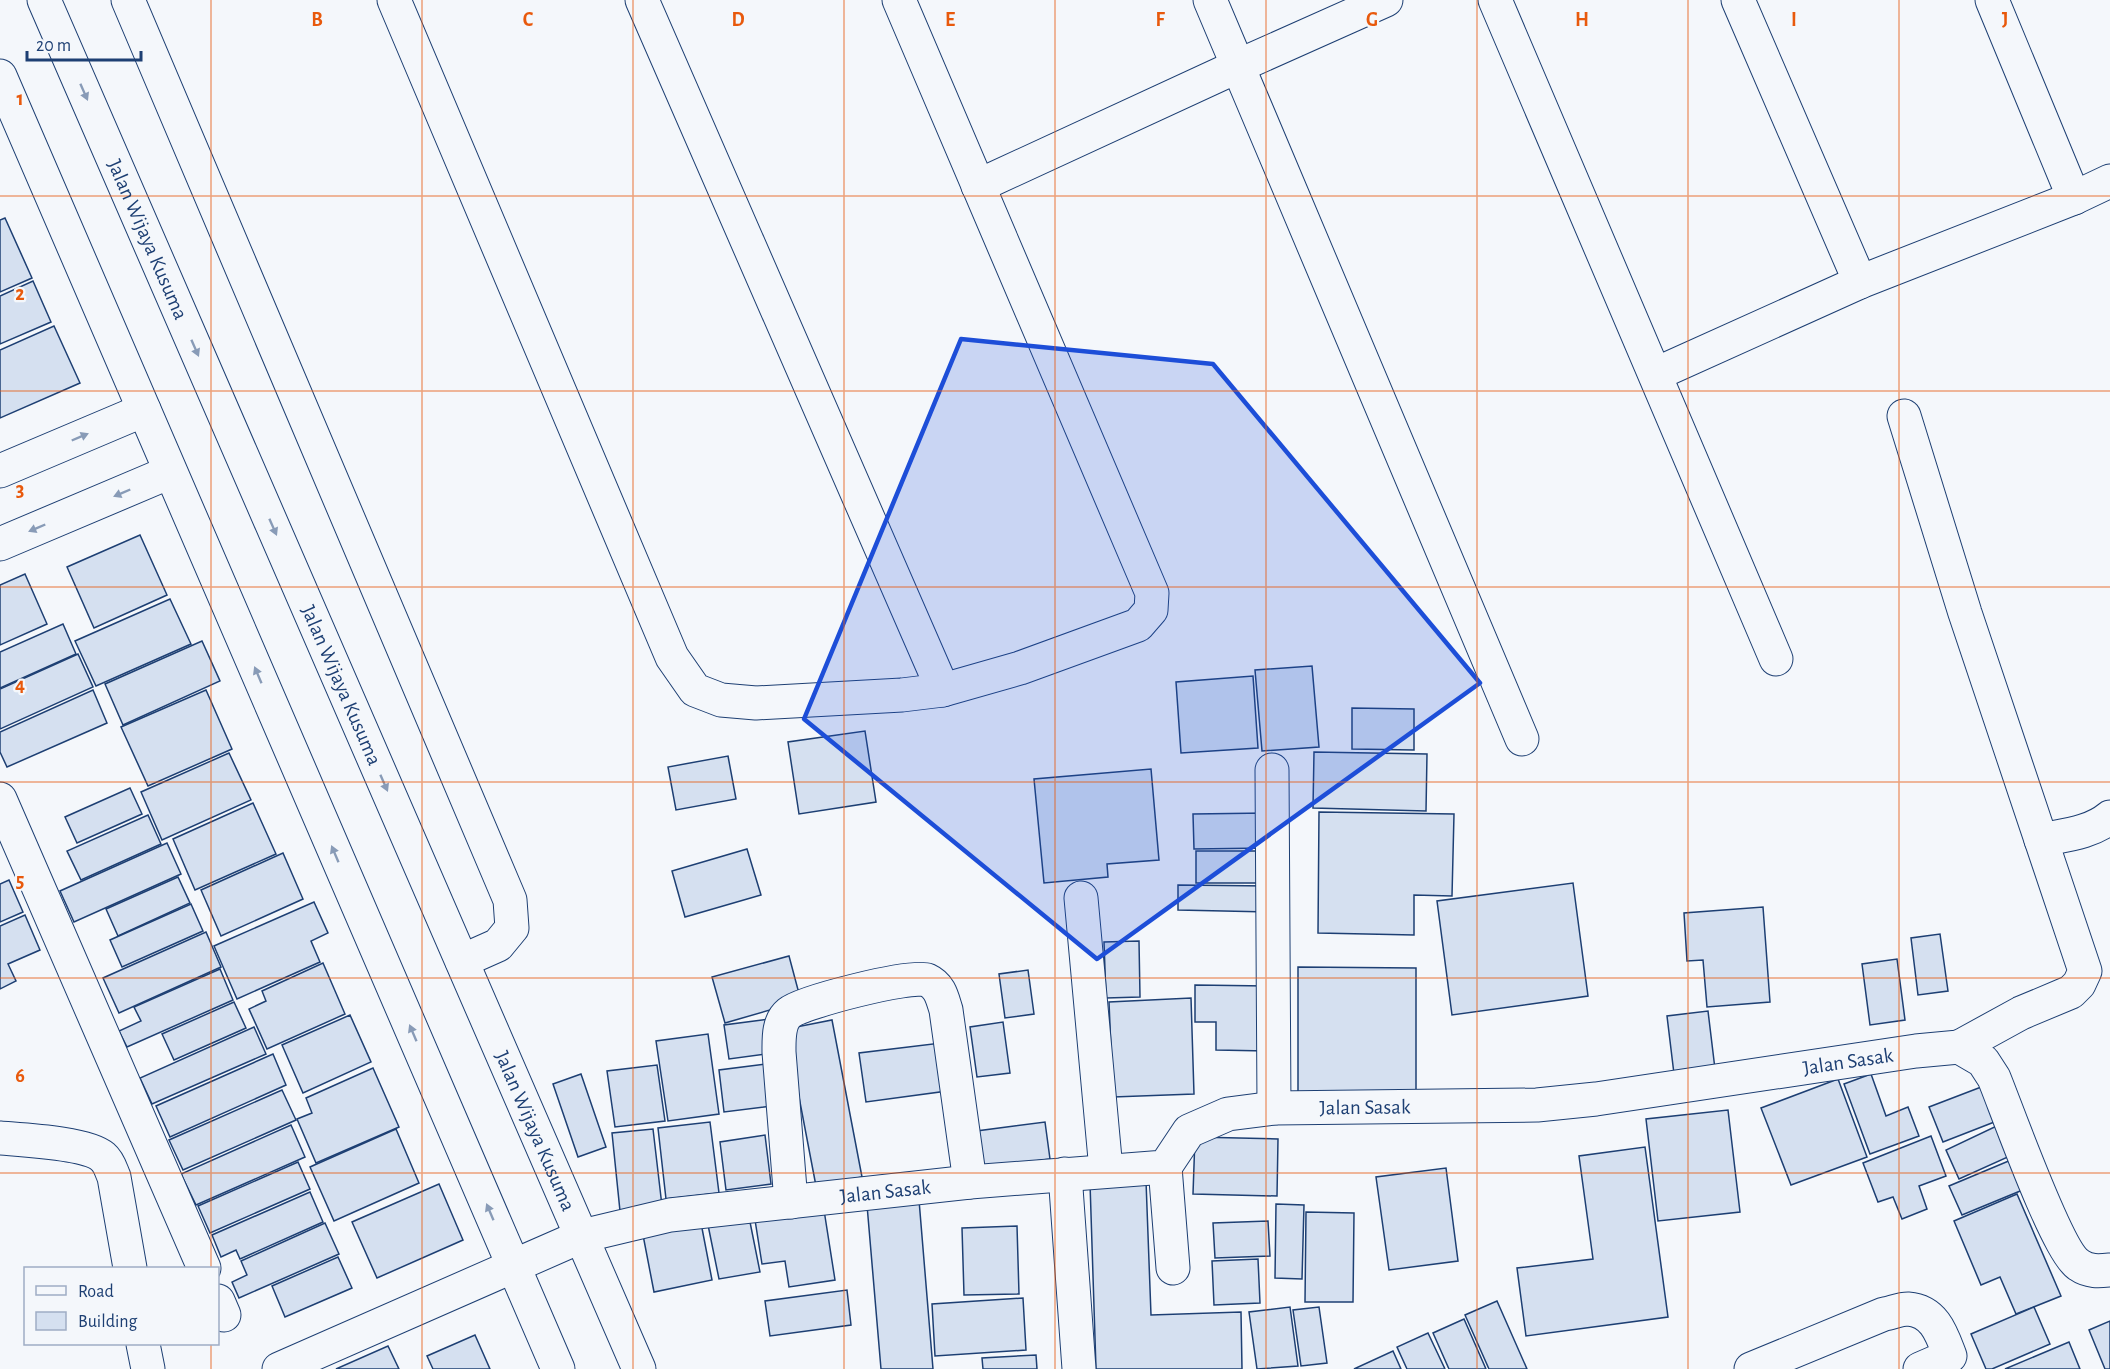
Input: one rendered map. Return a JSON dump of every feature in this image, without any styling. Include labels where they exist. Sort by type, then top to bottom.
[{"type":"street","name":"Jalan Wijaya Kusuma","points":[[44,0],[639,1369]]},
{"type":"street","points":[[128,0],[510,900],[512,928],[498,945],[462,961]]},
{"type":"street","points":[[394,0],[672,657],[695,690],[721,700],[756,703],[943,690],[1020,668],[1138,625],[1151,610],[1152,593],[899,0]]},
{"type":"street","points":[[642,0],[943,690]]},
{"type":"street","points":[[1210,0],[1522,740]]},
{"type":"street","points":[[978,186],[1386,0]]},
{"type":"street","points":[[1495,0],[1776,659]]},
{"type":"street","points":[[1738,0],[1860,282]]},
{"type":"street","points":[[1992,0],[2074,198]]},
{"type":"street","points":[[0,76],[558,1369]]},
{"type":"street","points":[[1656,374],[1860,282],[2074,198],[2110,181]]},
{"type":"street","points":[[0,471],[144,410]]},
{"type":"street","points":[[1904,416],[1969,624],[2085,971],[2079,984],[2071,992],[2020,1013],[1959,1047]]},
{"type":"street","points":[[0,544],[170,472]]},
{"type":"street","points":[[1272,770],[1274,1108]]},
{"type":"street","points":[[0,799],[203,1267]]},
{"type":"street","points":[[2042,840],[2075,834],[2103,823],[2110,817]]},
{"type":"street","points":[[1081,898],[1106,1170]]},
{"type":"street","points":[[791,1202],[779,1052],[780,1029],[788,1013],[807,1004],[905,979],[926,980],[940,990],[946,1010],[970,1182]]},
{"type":"street","points":[[1959,1047],[1983,1060],[1994,1078],[2057,1234],[2072,1257],[2078,1265],[2094,1272],[2110,1270]]},
{"type":"street","name":"Jalan Sasak","points":[[279,1369],[582,1236],[670,1215],[970,1182],[1106,1170],[1166,1176],[1189,1131],[1228,1114],[1274,1108],[1549,1104],[1619,1096],[1916,1051],[1959,1047]]},
{"type":"street","points":[[0,1138],[78,1147],[102,1156],[109,1164],[114,1177],[130,1267]]},
{"type":"street","points":[[1065,1174],[1079,1369]]},
{"type":"street","points":[[1166,1176],[1173,1269]]},
{"type":"street","points":[[1751,1369],[1884,1314],[1907,1309],[1924,1314],[1937,1324],[1953,1363],[1920,1369]]},
{"type":"street","points":[[143,1345],[148,1369]]},
{"type":"highlighted area","points":[[961,339],[1213,364],[1480,683],[1097,959],[804,719]]},
{"type":"building","points":[[5,218],[32,278],[0,292],[0,220]]},
{"type":"building","points":[[33,281],[51,322],[0,344],[0,296]]},
{"type":"building","points":[[54,326],[80,383],[0,418],[0,350]]},
{"type":"building","points":[[140,535],[167,595],[94,628],[67,567]]},
{"type":"building","points":[[25,574],[47,624],[0,645],[0,585]]},
{"type":"building","points":[[170,599],[191,644],[96,686],[75,641]]},
{"type":"building","points":[[63,624],[76,654],[0,688],[0,652]]},
{"type":"building","points":[[202,641],[220,681],[123,725],[105,684]]},
{"type":"building","points":[[78,654],[93,687],[0,729],[0,689]]},
{"type":"building","points":[[1312,666],[1319,747],[1262,751],[1255,670]]},
{"type":"building","points":[[1253,676],[1258,748],[1181,753],[1176,682]]},
{"type":"building","points":[[93,690],[107,723],[7,767],[0,752],[0,732]]},
{"type":"building","points":[[206,690],[232,749],[148,786],[121,727]]},
{"type":"building","points":[[1352,708],[1414,709],[1414,750],[1352,749]]},
{"type":"building","points":[[865,731],[876,802],[799,814],[788,742]]},
{"type":"building","points":[[1314,752],[1427,754],[1426,811],[1313,808]]},
{"type":"building","points":[[229,753],[251,800],[162,840],[141,792]]},
{"type":"building","points":[[728,756],[736,799],[676,810],[668,767]]},
{"type":"building","points":[[1151,769],[1159,860],[1107,864],[1108,877],[1044,883],[1034,779]]},
{"type":"building","points":[[130,788],[142,814],[77,843],[65,817]]},
{"type":"building","points":[[253,803],[276,854],[195,890],[173,839]]},
{"type":"building","points":[[1319,812],[1454,814],[1452,896],[1414,895],[1414,935],[1318,933]]},
{"type":"building","points":[[1267,813],[1267,848],[1194,849],[1193,814]]},
{"type":"building","points":[[148,815],[161,844],[81,880],[67,851]]},
{"type":"building","points":[[167,843],[181,874],[74,922],[60,891]]},
{"type":"building","points":[[747,849],[761,895],[685,917],[672,871]]},
{"type":"building","points":[[1196,851],[1267,851],[1267,883],[1196,883]]},
{"type":"building","points":[[283,853],[303,899],[221,936],[201,890]]},
{"type":"building","points":[[178,877],[190,903],[118,936],[106,909]]},
{"type":"building","points":[[9,880],[23,912],[0,922],[0,884]]},
{"type":"building","points":[[1573,883],[1588,996],[1452,1015],[1437,901]]},
{"type":"building","points":[[1178,885],[1269,886],[1269,912],[1178,910]]},
{"type":"building","points":[[314,902],[328,933],[311,941],[320,962],[237,999],[214,946]]},
{"type":"building","points":[[191,904],[203,931],[122,967],[110,940]]},
{"type":"building","points":[[1763,907],[1770,1002],[1707,1007],[1703,960],[1687,961],[1684,913]]},
{"type":"building","points":[[25,915],[40,950],[8,964],[16,981],[0,989],[0,926]]},
{"type":"building","points":[[206,932],[221,967],[119,1013],[103,978]]},
{"type":"building","points":[[1940,934],[1948,991],[1918,995],[1911,938]]},
{"type":"building","points":[[1139,941],[1140,997],[1106,998],[1104,942]]},
{"type":"building","points":[[789,956],[801,1001],[725,1023],[712,977]]},
{"type":"building","points":[[1897,959],[1905,1020],[1870,1025],[1862,964]]},
{"type":"building","points":[[323,963],[345,1014],[267,1049],[249,1009],[266,1001],[262,991]]},
{"type":"building","points":[[1298,967],[1416,968],[1416,1098],[1298,1097]]},
{"type":"building","points":[[220,969],[233,1000],[127,1047],[119,1031],[141,1021],[134,1007]]},
{"type":"building","points":[[1028,970],[1034,1014],[1005,1018],[999,974]]},
{"type":"building","points":[[1195,985],[1267,986],[1267,1051],[1216,1050],[1216,1022],[1195,1022]]},
{"type":"building","points":[[1191,998],[1194,1094],[1113,1097],[1109,1002]]},
{"type":"building","points":[[234,1002],[246,1028],[174,1060],[162,1034]]},
{"type":"building","points":[[1708,1011],[1715,1069],[1674,1074],[1667,1016]]},
{"type":"building","points":[[350,1015],[371,1062],[303,1093],[282,1045]]},
{"type":"building","points":[[769,1019],[774,1053],[729,1059],[724,1025]]},
{"type":"building","points":[[832,1020],[862,1177],[816,1186],[786,1029]]},
{"type":"building","points":[[1003,1022],[1010,1073],[977,1077],[970,1027]]},
{"type":"building","points":[[254,1027],[266,1054],[152,1104],[140,1078]]},
{"type":"building","points":[[708,1034],[719,1114],[668,1121],[656,1041]]},
{"type":"building","points":[[941,1043],[947,1091],[866,1102],[859,1053]]},
{"type":"building","points":[[273,1054],[286,1085],[170,1137],[156,1106]]},
{"type":"building","points":[[774,1063],[780,1105],[724,1112],[719,1070]]},
{"type":"building","points":[[657,1065],[665,1121],[615,1127],[607,1071]]},
{"type":"building","points":[[373,1068],[399,1127],[316,1163],[297,1119],[312,1113],[306,1098]]},
{"type":"building","points":[[581,1074],[606,1147],[578,1157],[553,1084]]},
{"type":"building","points":[[1871,1074],[1886,1116],[1908,1107],[1919,1136],[1870,1154],[1844,1084]]},
{"type":"building","points":[[1838,1079],[1867,1157],[1791,1185],[1761,1108]]},
{"type":"building","points":[[1989,1084],[2002,1119],[1943,1142],[1929,1107]]},
{"type":"building","points":[[282,1090],[296,1120],[183,1170],[169,1140]]},
{"type":"building","points":[[1728,1110],[1740,1212],[1658,1221],[1646,1119]]},
{"type":"building","points":[[710,1122],[719,1193],[666,1199],[658,1128]]},
{"type":"building","points":[[1045,1122],[1050,1159],[974,1169],[969,1132]]},
{"type":"building","points":[[2005,1122],[2019,1152],[1959,1179],[1946,1150]]},
{"type":"building","points":[[291,1125],[305,1157],[196,1205],[181,1174]]},
{"type":"building","points":[[396,1129],[419,1183],[334,1221],[310,1167]]},
{"type":"building","points":[[653,1129],[662,1206],[620,1211],[612,1133]]},
{"type":"building","points":[[765,1135],[771,1184],[726,1190],[720,1142]]},
{"type":"building","points":[[1931,1136],[1946,1176],[1919,1186],[1927,1209],[1902,1219],[1893,1197],[1878,1202],[1863,1163]]},
{"type":"building","points":[[1195,1137],[1278,1139],[1277,1196],[1193,1194]]},
{"type":"building","points":[[1645,1147],[1668,1317],[1526,1336],[1517,1268],[1593,1259],[1579,1156]]},
{"type":"building","points":[[2011,1160],[2025,1189],[1962,1215],[1949,1186]]},
{"type":"building","points":[[298,1162],[310,1189],[210,1233],[198,1206]]},
{"type":"building","points":[[1446,1168],[1458,1261],[1389,1270],[1376,1177]]},
{"type":"building","points":[[1146,1181],[1151,1315],[1241,1312],[1242,1369],[1096,1369],[1090,1183]]},
{"type":"building","points":[[439,1184],[463,1240],[377,1278],[352,1222]]},
{"type":"building","points":[[310,1192],[323,1222],[240,1259],[236,1250],[221,1257],[212,1235]]},
{"type":"building","points":[[2017,1194],[2061,1296],[2016,1314],[2000,1277],[1981,1285],[1954,1221]]},
{"type":"building","points":[[919,1200],[933,1369],[881,1369],[867,1205]]},
{"type":"building","points":[[1276,1204],[1304,1205],[1302,1279],[1275,1278]]},
{"type":"building","points":[[824,1210],[835,1280],[789,1287],[785,1261],[762,1264],[755,1220]]},
{"type":"building","points":[[1306,1212],[1354,1213],[1353,1302],[1305,1302]]},
{"type":"building","points":[[749,1217],[760,1272],[719,1279],[708,1225]]},
{"type":"building","points":[[1268,1221],[1270,1256],[1215,1258],[1213,1223]]},
{"type":"building","points":[[325,1223],[339,1254],[239,1298],[232,1282],[247,1275],[241,1261]]},
{"type":"building","points":[[701,1223],[712,1280],[654,1292],[643,1235]]},
{"type":"building","points":[[1017,1226],[1019,1294],[964,1295],[962,1228]]},
{"type":"building","points":[[338,1257],[352,1288],[285,1317],[272,1286]]},
{"type":"building","points":[[1258,1259],[1260,1303],[1214,1305],[1212,1261]]},
{"type":"building","points":[[847,1290],[851,1325],[770,1336],[765,1301]]},
{"type":"building","points":[[1023,1298],[1026,1350],[935,1356],[932,1304]]},
{"type":"building","points":[[1497,1301],[1527,1369],[1489,1369],[1465,1315]]},
{"type":"building","points":[[1290,1307],[1298,1366],[1257,1369],[1249,1312]]},
{"type":"building","points":[[1319,1307],[1327,1363],[1301,1366],[1293,1310]]},
{"type":"building","points":[[2034,1307],[2050,1344],[1992,1369],[1986,1369],[1971,1334]]},
{"type":"building","points":[[1464,1319],[1486,1369],[1449,1369],[1433,1333]]},
{"type":"building","points":[[2110,1321],[2110,1369],[2105,1369],[2089,1330]]},
{"type":"building","points":[[1428,1333],[1445,1369],[1407,1369],[1397,1347]]},
{"type":"building","points":[[475,1335],[490,1369],[433,1369],[427,1356]]},
{"type":"building","points":[[2069,1342],[2080,1369],[2005,1369]]},
{"type":"building","points":[[388,1346],[399,1369],[336,1369]]},
{"type":"building","points":[[1393,1351],[1401,1369],[1354,1369]]},
{"type":"building","points":[[1036,1355],[1037,1369],[983,1369],[982,1358]]}]
